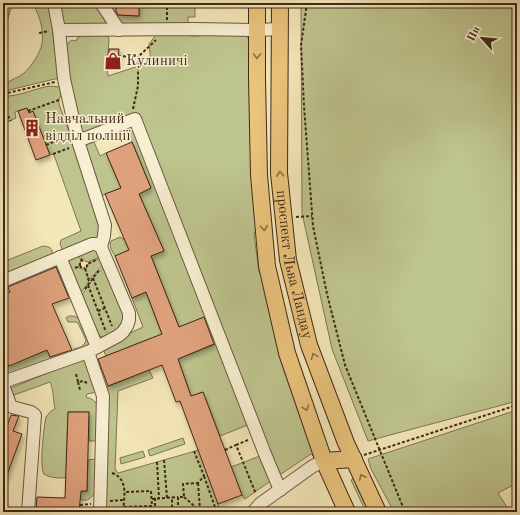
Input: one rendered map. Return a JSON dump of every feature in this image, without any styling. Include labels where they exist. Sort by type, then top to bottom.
[{"type":"main road","name":"проспект Льва Ландау","points":[[257,3],[256,78],[259,175],[267,266],[286,352],[324,461],[347,512]]},
{"type":"main road","name":"проспект Льва Ландау","points":[[280,3],[279,173],[288,260],[309,345],[346,443],[378,512]]},
{"type":"main road","points":[[324,461],[354,458]]},
{"type":"lane","points":[[54,3],[64,79],[77,139],[105,225],[101,247]]},
{"type":"lane","points":[[101,3],[119,30]]},
{"type":"lane","points":[[58,30],[280,29]]},
{"type":"lane","points":[[77,139],[135,119],[280,490]]},
{"type":"lane","points":[[3,281],[92,244],[96,244],[101,247],[129,313],[128,326],[124,332],[113,338],[92,349],[4,381],[12,407],[31,412],[34,415],[35,420],[28,512]]},
{"type":"lane","points":[[60,258],[78,301],[92,349],[103,396],[100,512]]},
{"type":"lane","points":[[257,508],[313,466],[324,461]]},
{"type":"path","points":[[135,119],[133,110],[138,86],[138,57],[167,29],[167,3]]},
{"type":"path","points":[[307,3],[301,45],[313,226],[345,365],[405,512]]},
{"type":"path","points":[[118,56],[138,57]]},
{"type":"path","points":[[3,94],[64,79]]},
{"type":"path","points":[[28,110],[68,97]]},
{"type":"path","points":[[3,120],[10,117],[11,121]]},
{"type":"path","points":[[46,145],[77,139]]},
{"type":"path","points":[[53,154],[77,139]]},
{"type":"path","points":[[296,217],[312,216]]},
{"type":"path","points":[[78,301],[93,278],[108,263]]},
{"type":"path","points":[[85,268],[90,282]]},
{"type":"path","points":[[93,278],[105,308],[113,338]]},
{"type":"path","points":[[88,285],[98,311],[113,338]]},
{"type":"path","points":[[98,311],[105,308]]},
{"type":"path","points":[[78,382],[80,390]]},
{"type":"path","points":[[354,458],[517,405]]},
{"type":"path","points":[[225,450],[236,445],[257,508]]},
{"type":"path","points":[[194,451],[216,510],[214,512]]},
{"type":"path","points":[[164,460],[167,498]]},
{"type":"path","points":[[157,462],[159,498]]},
{"type":"path","points":[[102,472],[109,472],[122,479],[124,485],[123,512]]},
{"type":"path","points":[[200,511],[198,483],[204,476]]},
{"type":"path","points":[[184,497],[183,484],[198,483]]},
{"type":"path","points":[[124,492],[151,491],[155,508],[158,512]]},
{"type":"path","points":[[170,512],[172,508],[172,497]]},
{"type":"path","points":[[178,497],[178,511],[200,511]]},
{"type":"path","points":[[153,498],[184,497],[200,511]]},
{"type":"path","points":[[124,507],[152,506],[153,498]]},
{"type":"green space","points":[[3,3],[12,6],[3,32]]},
{"type":"green space","points":[[32,3],[49,3],[59,78],[5,91],[8,82],[27,70],[41,48],[41,23]]},
{"type":"green space","points":[[59,3],[96,3],[109,25],[64,24]]},
{"type":"green space","points":[[103,3],[116,3],[116,15],[139,16],[139,3],[195,3],[195,17],[188,17],[188,25],[118,24]]},
{"type":"green space","points":[[301,3],[517,3],[517,401],[368,441],[332,349],[302,213]]},
{"type":"green space","points":[[238,33],[245,35],[251,41],[259,221],[254,234],[259,272],[267,279],[315,458],[311,454],[278,476],[241,376],[144,133],[208,312],[205,317],[179,327],[151,256],[164,251],[139,194],[151,188],[132,142],[126,132],[139,130],[134,115],[82,132],[64,63],[66,48],[69,42],[72,40],[75,41],[77,38],[84,35],[97,34],[108,36],[108,76],[151,62],[149,44],[155,36],[159,34],[195,36]]},
{"type":"green space","points":[[50,86],[60,87],[61,95],[59,104],[100,215],[100,236],[96,239],[63,251],[60,244],[61,240],[81,231],[54,155],[50,154],[27,108],[15,112],[16,118],[3,124],[3,96],[15,95]]},
{"type":"green space","points":[[94,142],[100,156],[106,153],[121,188],[101,196],[85,146]]},
{"type":"green space","points":[[120,237],[125,240],[129,250],[115,256],[111,249],[110,243],[111,241]]},
{"type":"green space","points":[[43,246],[51,248],[52,257],[3,277],[3,262]]},
{"type":"green space","points":[[95,248],[100,257],[87,262],[83,260],[80,254]]},
{"type":"green space","points":[[79,255],[81,261],[78,267],[82,269],[85,269],[88,264],[100,258],[105,263],[90,279],[88,277],[87,279],[89,281],[79,296],[66,257]]},
{"type":"green space","points":[[103,268],[107,268],[128,312],[119,331],[102,337],[98,335],[80,298],[94,277]]},
{"type":"green space","points":[[146,292],[162,334],[106,356],[104,351],[105,345],[143,327],[132,298]]},
{"type":"green space","points":[[69,316],[79,318],[89,343],[88,346],[74,352],[74,349],[81,347],[86,340],[78,323],[68,322],[66,318]]},
{"type":"green space","points":[[221,342],[253,423],[220,436],[203,392],[191,396],[178,359]]},
{"type":"green space","points":[[47,350],[51,359],[8,376],[4,366]]},
{"type":"green space","points":[[83,359],[87,360],[97,392],[87,394],[86,397],[94,401],[98,408],[97,441],[89,441],[89,412],[68,412],[66,478],[54,478],[44,474],[42,464],[43,437],[46,417],[55,409],[50,382],[3,399],[3,391]]},
{"type":"green space","points":[[149,370],[153,378],[118,391],[115,469],[118,473],[199,450],[221,512],[100,512],[107,387]]},
{"type":"green space","points":[[517,410],[517,483],[498,493],[510,512],[394,512],[371,469],[368,459]]},
{"type":"green space","points":[[183,438],[185,444],[150,456],[148,450]]},
{"type":"green space","points":[[143,451],[145,457],[121,464],[120,458]]},
{"type":"green space","points":[[265,454],[275,478],[245,499],[231,467]]},
{"type":"green space","points":[[98,459],[98,482],[94,494],[89,499],[83,500],[70,491],[87,491],[88,460]]},
{"type":"green space","points":[[355,479],[371,512],[366,512],[351,480]]},
{"type":"building","points":[[116,3],[139,3],[139,16],[118,15],[116,11]]},
{"type":"building","name":"Кулиничі","points":[[109,49],[119,49],[118,65],[108,65]]},
{"type":"building","name":"Навчальний відділ поліції","points":[[27,108],[29,113],[33,111],[50,155],[36,160],[18,111]]},
{"type":"building","points":[[132,142],[151,188],[139,194],[164,251],[151,256],[179,327],[204,317],[214,344],[178,359],[191,396],[203,392],[242,495],[218,504],[180,401],[176,402],[162,365],[108,386],[98,359],[162,334],[146,292],[132,298],[115,256],[129,250],[105,194],[121,188],[106,153]]},
{"type":"building","points":[[56,267],[69,298],[52,304],[72,350],[50,357],[47,350],[9,366],[3,367],[3,295],[10,292],[8,287]]},
{"type":"building","points":[[68,412],[89,412],[87,491],[81,491],[79,512],[36,512],[37,497],[65,498]]},
{"type":"building","points":[[11,415],[19,416],[13,431],[22,434],[3,483],[3,437]]},
{"type":"place","name":"Кулиничі","points":[[113,61]]},
{"type":"place","name":"Навчальний відділ поліції","points":[[32,128]]}]
